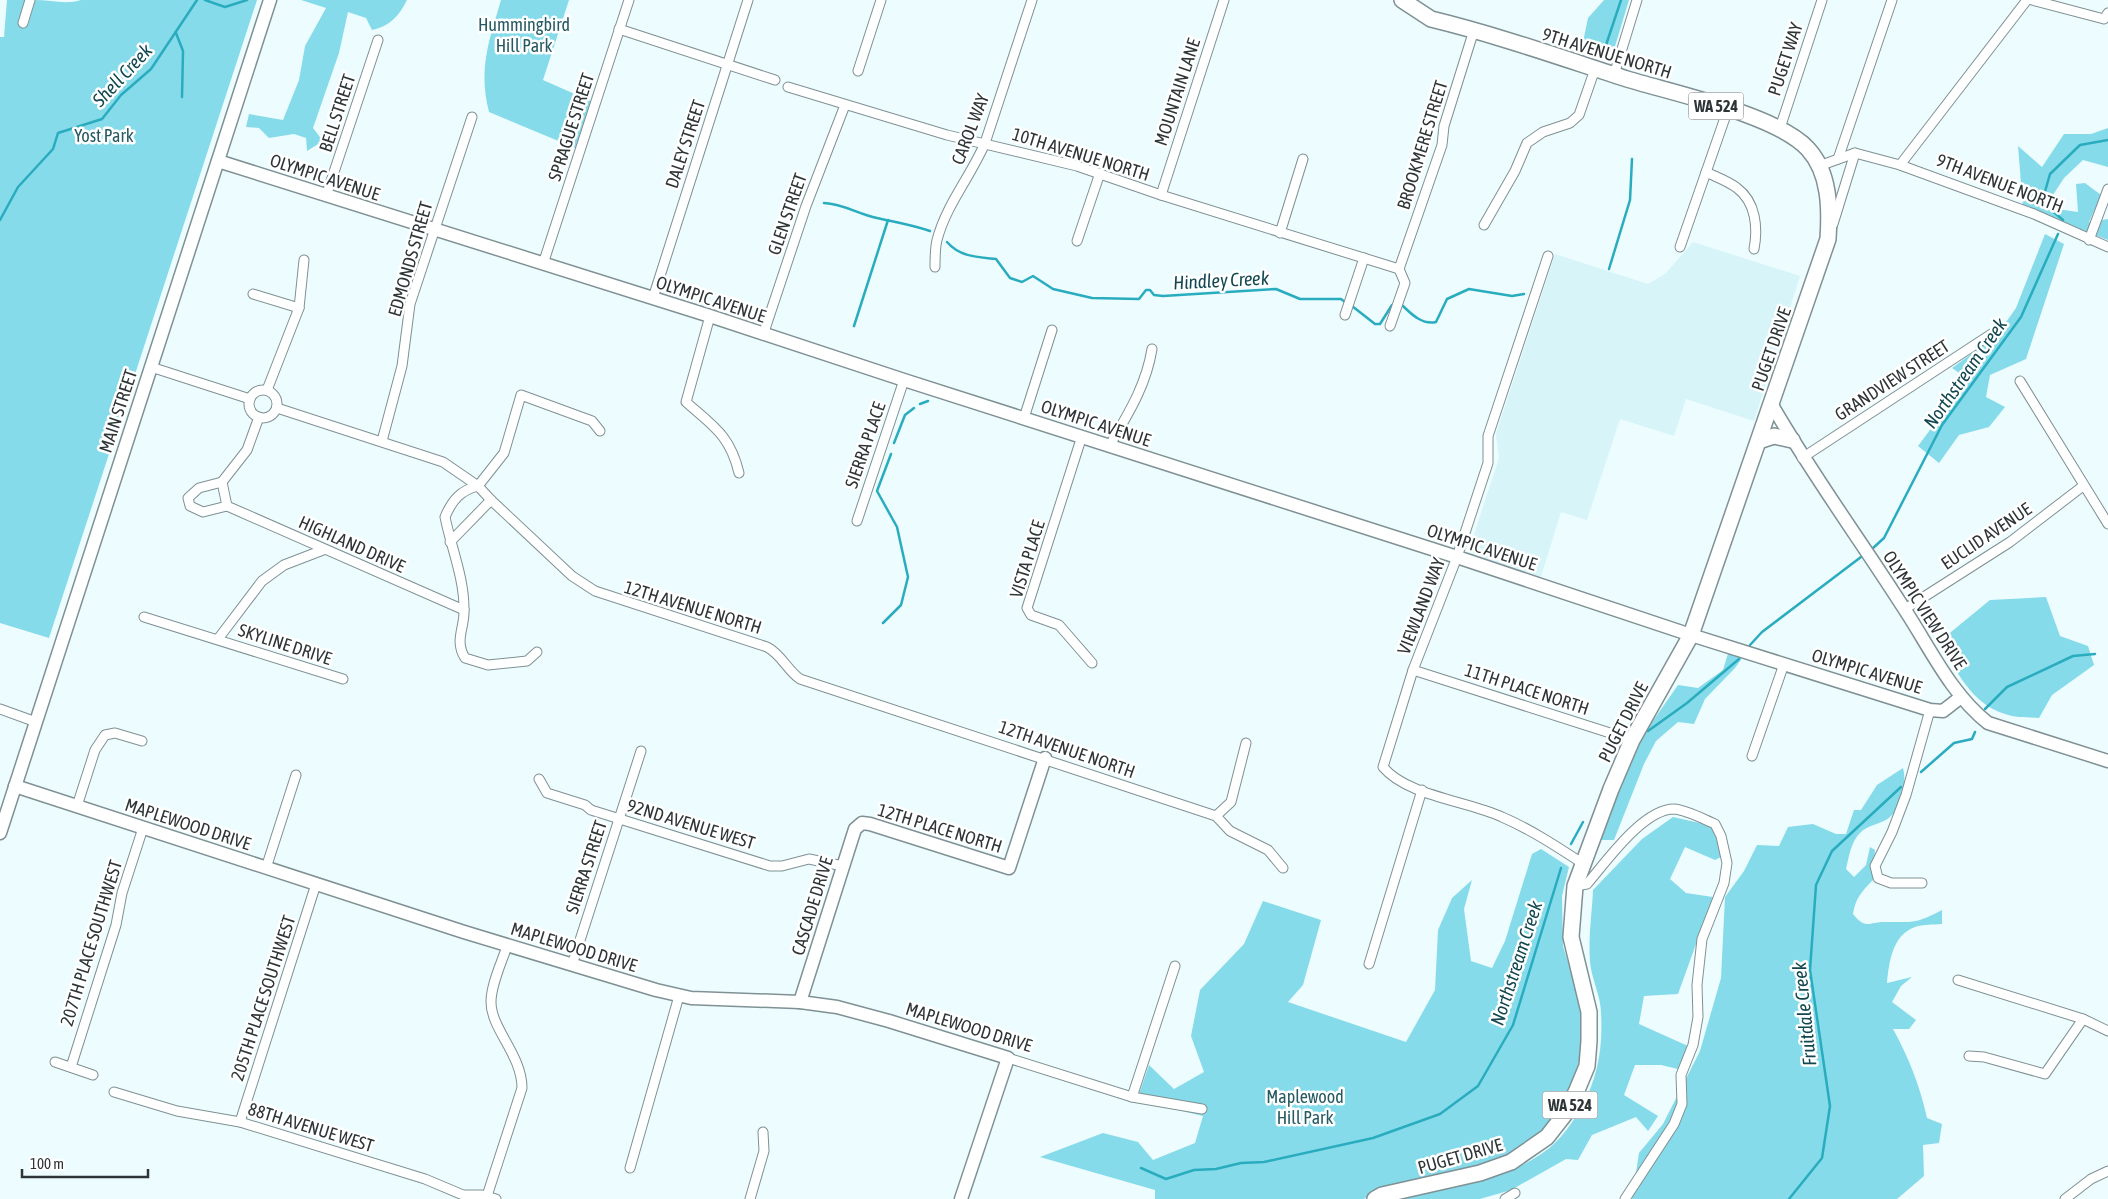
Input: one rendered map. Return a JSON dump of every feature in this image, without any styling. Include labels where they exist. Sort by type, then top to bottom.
[{"type":"main road","name":"9TH AVENUE NORTH","points":[[1402,0],[1431,19],[1474,30],[1728,109],[1780,128],[1808,149],[1819,166],[1825,181],[1830,210],[1828,239]]},
{"type":"main road","name":"PUGET DRIVE","points":[[1375,1199],[1382,1195],[1480,1173],[1511,1162],[1547,1137],[1565,1114],[1587,1066],[1589,1041],[1589,1012],[1571,937],[1575,886],[1582,863],[1632,740],[1691,635],[1828,239]]},
{"type":"main road","points":[[1759,441],[1774,436],[1792,440]]},
{"type":"street","points":[[23,24],[30,0]]},
{"type":"street","name":"MAIN STREET","points":[[0,833],[4,807],[15,786],[270,0]]},
{"type":"street","name":"SPRAGUE STREET","points":[[543,264],[628,0]]},
{"type":"street","name":"DALEY STREET","points":[[653,298],[748,0]]},
{"type":"street","points":[[858,71],[881,0]]},
{"type":"street","name":"CAROL WAY","points":[[935,267],[936,241],[947,212],[977,163],[1032,0]]},
{"type":"street","name":"MOUNTAIN LANE","points":[[1160,195],[1224,0]]},
{"type":"street","points":[[1614,75],[1637,0]]},
{"type":"street","name":"PUGET WAY","points":[[1780,128],[1822,0]]},
{"type":"street","points":[[1838,159],[1892,0]]},
{"type":"street","points":[[1900,165],[2027,0]]},
{"type":"street","points":[[2032,0],[2104,19],[2108,13]]},
{"type":"street","points":[[619,29],[775,80]]},
{"type":"street","name":"BROOKMERE STREET","points":[[1399,269],[1442,145],[1444,126],[1474,30]]},
{"type":"street","name":"BELL STREET","points":[[326,196],[378,40]]},
{"type":"street","points":[[1484,225],[1515,172],[1527,143],[1543,132],[1570,123],[1579,115],[1595,69]]},
{"type":"street","name":"10TH AVENUE NORTH","points":[[788,87],[947,136],[985,142],[1100,173],[1160,195],[1399,269]]},
{"type":"street","name":"GLEN STREET","points":[[763,335],[806,206],[845,105]]},
{"type":"street","points":[[1680,247],[1728,109]]},
{"type":"street","name":"EDMONDS STREET","points":[[382,441],[402,366],[410,304],[472,117]]},
{"type":"street","points":[[1819,166],[1855,153]]},
{"type":"street","name":"9TH AVENUE NORTH","points":[[1855,153],[1900,165],[2034,214],[2108,247]]},
{"type":"street","name":"PUGET DRIVE","points":[[1828,239],[1855,153]]},
{"type":"street","points":[[1280,233],[1303,159]]},
{"type":"street","name":"OLYMPIC AVENUE","points":[[218,161],[710,316],[763,335],[1457,557],[1691,635],[1930,710],[1942,711],[1961,697]]},
{"type":"street","points":[[1706,172],[1738,189],[1752,208],[1758,230],[1754,249]]},
{"type":"street","points":[[1077,241],[1100,173]]},
{"type":"street","points":[[2089,240],[2108,189]]},
{"type":"street","name":"VIEWLAND WAY","points":[[1422,790],[1391,777],[1383,767],[1413,670],[1457,557],[1488,463],[1488,436],[1548,256]]},
{"type":"street","points":[[1345,315],[1364,258]]},
{"type":"street","points":[[267,390],[298,308],[304,260]]},
{"type":"street","points":[[1390,326],[1405,283],[1399,269]]},
{"type":"street","points":[[253,294],[298,308]]},
{"type":"street","points":[[710,316],[686,402],[725,436],[734,453],[739,473]]},
{"type":"street","name":"GRANDVIEW STREET","points":[[1802,458],[1999,329]]},
{"type":"street","points":[[1024,418],[1052,330]]},
{"type":"street","points":[[1989,335],[1995,344]]},
{"type":"street","points":[[1110,446],[1141,390],[1152,349]]},
{"type":"street","points":[[151,367],[250,399]]},
{"type":"street","name":"SIERRA PLACE","points":[[857,521],[904,380]]},
{"type":"street","points":[[2020,381],[2108,524]]},
{"type":"street","points":[[267,390],[277,399],[277,408],[271,416],[259,417],[251,410],[250,399],[258,391],[267,390]]},
{"type":"street","points":[[537,652],[527,661],[488,664],[465,658],[459,648],[464,610],[461,579],[445,517],[449,507],[464,489],[478,486],[504,453],[520,395],[592,421],[600,432]]},
{"type":"street","name":"OLYMPIC VIEW DRIVE","points":[[1772,405],[1802,458],[1972,711],[1988,722],[2108,761]]},
{"type":"street","name":"12TH AVENUE NORTH","points":[[277,408],[443,462],[478,486],[490,500],[572,576],[595,591],[767,647],[773,650],[791,673],[800,679],[1045,758],[1216,816],[1230,831],[1268,850],[1282,868]]},
{"type":"street","points":[[222,482],[227,506],[203,512],[190,506],[188,498],[198,488],[222,482],[247,450],[259,417]]},
{"type":"street","name":"VISTA PLACE","points":[[1082,436],[1027,608],[1031,614],[1059,625],[1092,663]]},
{"type":"street","name":"EUCLID AVENUE","points":[[1905,609],[2010,542],[2083,486]]},
{"type":"street","points":[[450,542],[490,500]]},
{"type":"street","name":"HIGHLAND DRIVE","points":[[227,506],[323,550],[464,610]]},
{"type":"street","name":"SKYLINE DRIVE","points":[[218,639],[262,581],[284,565],[323,550]]},
{"type":"street","name":"SKYLINE DRIVE","points":[[144,617],[218,639],[325,675],[344,679]]},
{"type":"street","points":[[1752,756],[1784,664]]},
{"type":"street","name":"11TH PLACE NORTH","points":[[1413,670],[1632,740]]},
{"type":"street","points":[[0,710],[36,722]]},
{"type":"street","points":[[1922,883],[1891,882],[1878,878],[1874,866],[1892,832],[1906,795],[1930,710]]},
{"type":"street","points":[[77,806],[95,750],[105,734],[115,733],[142,741]]},
{"type":"street","points":[[1216,816],[1231,802],[1246,743]]},
{"type":"street","name":"SIERRA STREET","points":[[572,965],[641,751]]},
{"type":"street","name":"12TH PLACE NORTH","points":[[862,823],[1009,868],[1045,758]]},
{"type":"street","points":[[266,868],[296,775]]},
{"type":"street","name":"92ND AVENUE WEST","points":[[539,779],[547,793],[619,819],[770,866],[782,866],[810,859],[843,866]]},
{"type":"street","name":"MAPLEWOOD DRIVE","points":[[15,786],[507,946],[679,996],[800,1002],[856,1011],[1132,1097],[1202,1110]]},
{"type":"street","points":[[1369,964],[1422,790],[1500,816],[1534,833],[1582,863]]},
{"type":"street","points":[[1575,886],[1587,884],[1638,826],[1658,814],[1674,809],[1684,812],[1715,824],[1721,836],[1727,863],[1724,883],[1702,939],[1697,984],[1698,1017],[1693,1044],[1681,1075],[1682,1104],[1674,1124],[1625,1199]]},
{"type":"street","name":"CASCADE DRIVE","points":[[800,1002],[855,829],[862,823]]},
{"type":"street","name":"207TH PLACE SOUTHWEST","points":[[71,1067],[116,925],[122,893],[143,828]]},
{"type":"street","name":"205TH PLACE SOUTHWEST","points":[[240,1122],[316,884]]},
{"type":"street","points":[[492,1198],[522,1088],[522,1075],[494,1016],[491,1002],[507,946]]},
{"type":"street","points":[[1132,1097],[1175,966]]},
{"type":"street","points":[[1958,980],[2083,1019],[2108,1031]]},
{"type":"street","points":[[630,1168],[679,996]]},
{"type":"street","points":[[1969,1056],[1984,1057],[2045,1074],[2083,1019]]},
{"type":"street","points":[[961,1199],[1008,1058]]},
{"type":"street","points":[[55,1062],[93,1075]]},
{"type":"street","name":"88TH AVENUE WEST","points":[[114,1092],[177,1111],[240,1122],[425,1179],[463,1195],[492,1198]]},
{"type":"street","points":[[750,1199],[764,1151],[762,1132]]},
{"type":"street","points":[[2065,1199],[2091,1179],[2108,1171]]},
{"type":"street","points":[[1505,1199],[1515,1193]]},
{"type":"shaded area","points":[[1693,242],[1800,276],[1754,421],[1686,399],[1674,436],[1620,419],[1587,520],[1561,512],[1540,580],[1467,556],[1499,458],[1496,434],[1555,254],[1648,284],[1665,274]]},
{"type":"green space","name":"Yost Park","points":[[7,0],[25,0],[20,27],[28,25],[35,0],[64,2],[81,0],[257,0],[49,638],[0,623],[0,37],[4,37]]},
{"type":"green space","points":[[301,0],[407,0],[393,20],[384,26],[372,30],[366,18],[348,12],[339,53],[313,128],[323,141],[307,151],[306,138],[294,134],[269,138],[259,128],[246,127],[249,114],[283,120],[299,80],[305,46],[326,8]]},
{"type":"green space","name":"Hummingbird Hill Park","points":[[501,0],[569,0],[543,80],[595,103],[580,150],[489,112],[485,82],[486,55]]},
{"type":"green space","points":[[1604,0],[1629,0],[1613,53],[1592,52],[1583,42],[1588,18]]},
{"type":"green space","points":[[2108,128],[2108,167],[2083,160],[2064,178],[2049,201],[2057,209],[2078,212],[2076,184],[2085,183],[2101,195],[2089,222],[2108,219],[2108,240],[2023,208],[2018,146],[2042,167],[2064,134],[2091,134]]},
{"type":"green space","points":[[2045,234],[2064,244],[2026,359],[1990,375],[1986,397],[2005,407],[1989,427],[1959,435],[1939,463],[1918,446],[1968,379],[1952,368],[1997,335],[2016,308]]},
{"type":"green space","points":[[2046,597],[2060,636],[2088,646],[2094,665],[2052,695],[2039,718],[2017,717],[2005,714],[1993,709],[1973,694],[1958,674],[1940,641],[1990,600]]},
{"type":"green space","points":[[1730,647],[1745,654],[1735,668],[1705,699],[1694,724],[1678,722],[1656,741],[1644,764],[1614,840],[1600,840],[1617,787],[1643,735],[1678,685],[1698,688],[1723,670]]},
{"type":"green space","points":[[1903,768],[1904,786],[1898,806],[1888,819],[1863,830],[1857,837],[1854,841],[1846,869],[1854,877],[1866,865],[1870,847],[1875,850],[1873,880],[1855,904],[1853,914],[1864,924],[1914,921],[1926,918],[1942,910],[1942,924],[1918,926],[1901,936],[1893,950],[1887,983],[1912,977],[1901,986],[1892,1002],[1916,1020],[1909,1029],[1893,1029],[1913,1072],[1927,1118],[1942,1124],[1939,1143],[1923,1145],[1924,1176],[1897,1199],[1632,1199],[1639,1153],[1663,1124],[1700,1051],[1721,978],[1725,897],[1744,871],[1757,845],[1779,846],[1788,827],[1813,824],[1836,834],[1846,834],[1854,810],[1861,810],[1877,785]]},
{"type":"green space","points":[[1673,817],[1713,826],[1721,857],[1715,860],[1685,847],[1670,879],[1686,893],[1713,897],[1678,994],[1644,996],[1639,1024],[1688,1046],[1682,1070],[1661,1065],[1635,1065],[1624,1095],[1658,1116],[1648,1131],[1636,1117],[1592,1135],[1578,1160],[1566,1159],[1511,1190],[1480,1199],[1398,1199],[1476,1182],[1514,1169],[1548,1149],[1570,1125],[1592,1085],[1600,1050],[1601,1008],[1590,959],[1593,890],[1642,839]]},
{"type":"green space","name":"Maplewood Hill Park","points":[[1541,849],[1569,867],[1562,896],[1563,946],[1579,998],[1584,1046],[1568,1095],[1543,1133],[1512,1155],[1474,1169],[1377,1191],[1364,1199],[1155,1199],[1155,1190],[1040,1157],[1103,1133],[1138,1142],[1153,1160],[1195,1143],[1203,1116],[1137,1100],[1149,1065],[1174,1089],[1204,1072],[1191,1036],[1200,990],[1244,944],[1263,901],[1321,920],[1303,985],[1288,1002],[1406,1042],[1435,990],[1438,930],[1452,898],[1472,880],[1464,909],[1471,961],[1492,968],[1505,941],[1532,854]]},
{"type":"waterway","name":"Shell Creek","points":[[0,220],[18,187],[53,149],[58,133],[102,119],[121,95],[151,69],[197,0]]},
{"type":"waterway","name":"Shell Creek","points":[[205,0],[225,7],[247,0]]},
{"type":"waterway","name":"Hindley Creek","points":[[1604,51],[1621,0]]},
{"type":"waterway","points":[[176,33],[183,51],[182,97]]},
{"type":"waterway","name":"Northstream Creek","points":[[2063,220],[2042,202],[2050,174],[2080,145],[2108,140]]},
{"type":"waterway","points":[[1609,269],[1630,200],[1632,159]]},
{"type":"waterway","name":"Hindley Creek","points":[[824,203],[838,205],[870,216],[930,231]]},
{"type":"waterway","points":[[854,326],[888,220]]},
{"type":"waterway","name":"Northstream Creek","points":[[1873,548],[1884,538],[1942,425],[2021,317],[2058,234]]},
{"type":"waterway","name":"Hindley Creek","points":[[947,242],[957,251],[976,257],[996,259],[1010,278],[1022,282],[1033,276],[1053,289],[1092,298],[1139,299],[1146,290],[1150,290],[1154,295],[1163,296],[1276,289],[1300,299],[1341,299],[1345,302]]},
{"type":"waterway","points":[[1403,306],[1418,318],[1431,323],[1436,322],[1447,299],[1469,289],[1512,296],[1524,294]]},
{"type":"waterway","name":"Hindley Creek","points":[[1352,306],[1375,324],[1380,324],[1392,305]]},
{"type":"waterway","name":"Hindley Creek","points":[[920,404],[928,401]]},
{"type":"waterway","name":"Hindley Creek","points":[[894,443],[905,415],[914,408]]},
{"type":"waterway","name":"Hindley Creek","points":[[883,623],[901,605],[908,577],[897,527],[877,491],[891,454]]},
{"type":"waterway","name":"Northstream Creek","points":[[1750,645],[1762,632],[1861,557]]},
{"type":"waterway","name":"Fruitdale Creek","points":[[1985,709],[2007,687],[2073,656],[2095,654]]},
{"type":"waterway","name":"Northstream Creek","points":[[1648,731],[1687,703],[1739,659]]},
{"type":"waterway","name":"Fruitdale Creek","points":[[1921,772],[1954,743],[1972,739],[1975,732]]},
{"type":"waterway","name":"Fruitdale Creek","points":[[1789,1199],[1822,1158],[1830,1106],[1810,970],[1816,885],[1832,851],[1901,787]]},
{"type":"waterway","name":"Northstream Creek","points":[[1571,844],[1583,822]]},
{"type":"waterway","name":"Northstream Creek","points":[[1141,1168],[1166,1179],[1194,1170],[1216,1169],[1241,1163],[1264,1162],[1373,1138],[1440,1114],[1478,1086],[1513,1025],[1561,868]]}]
